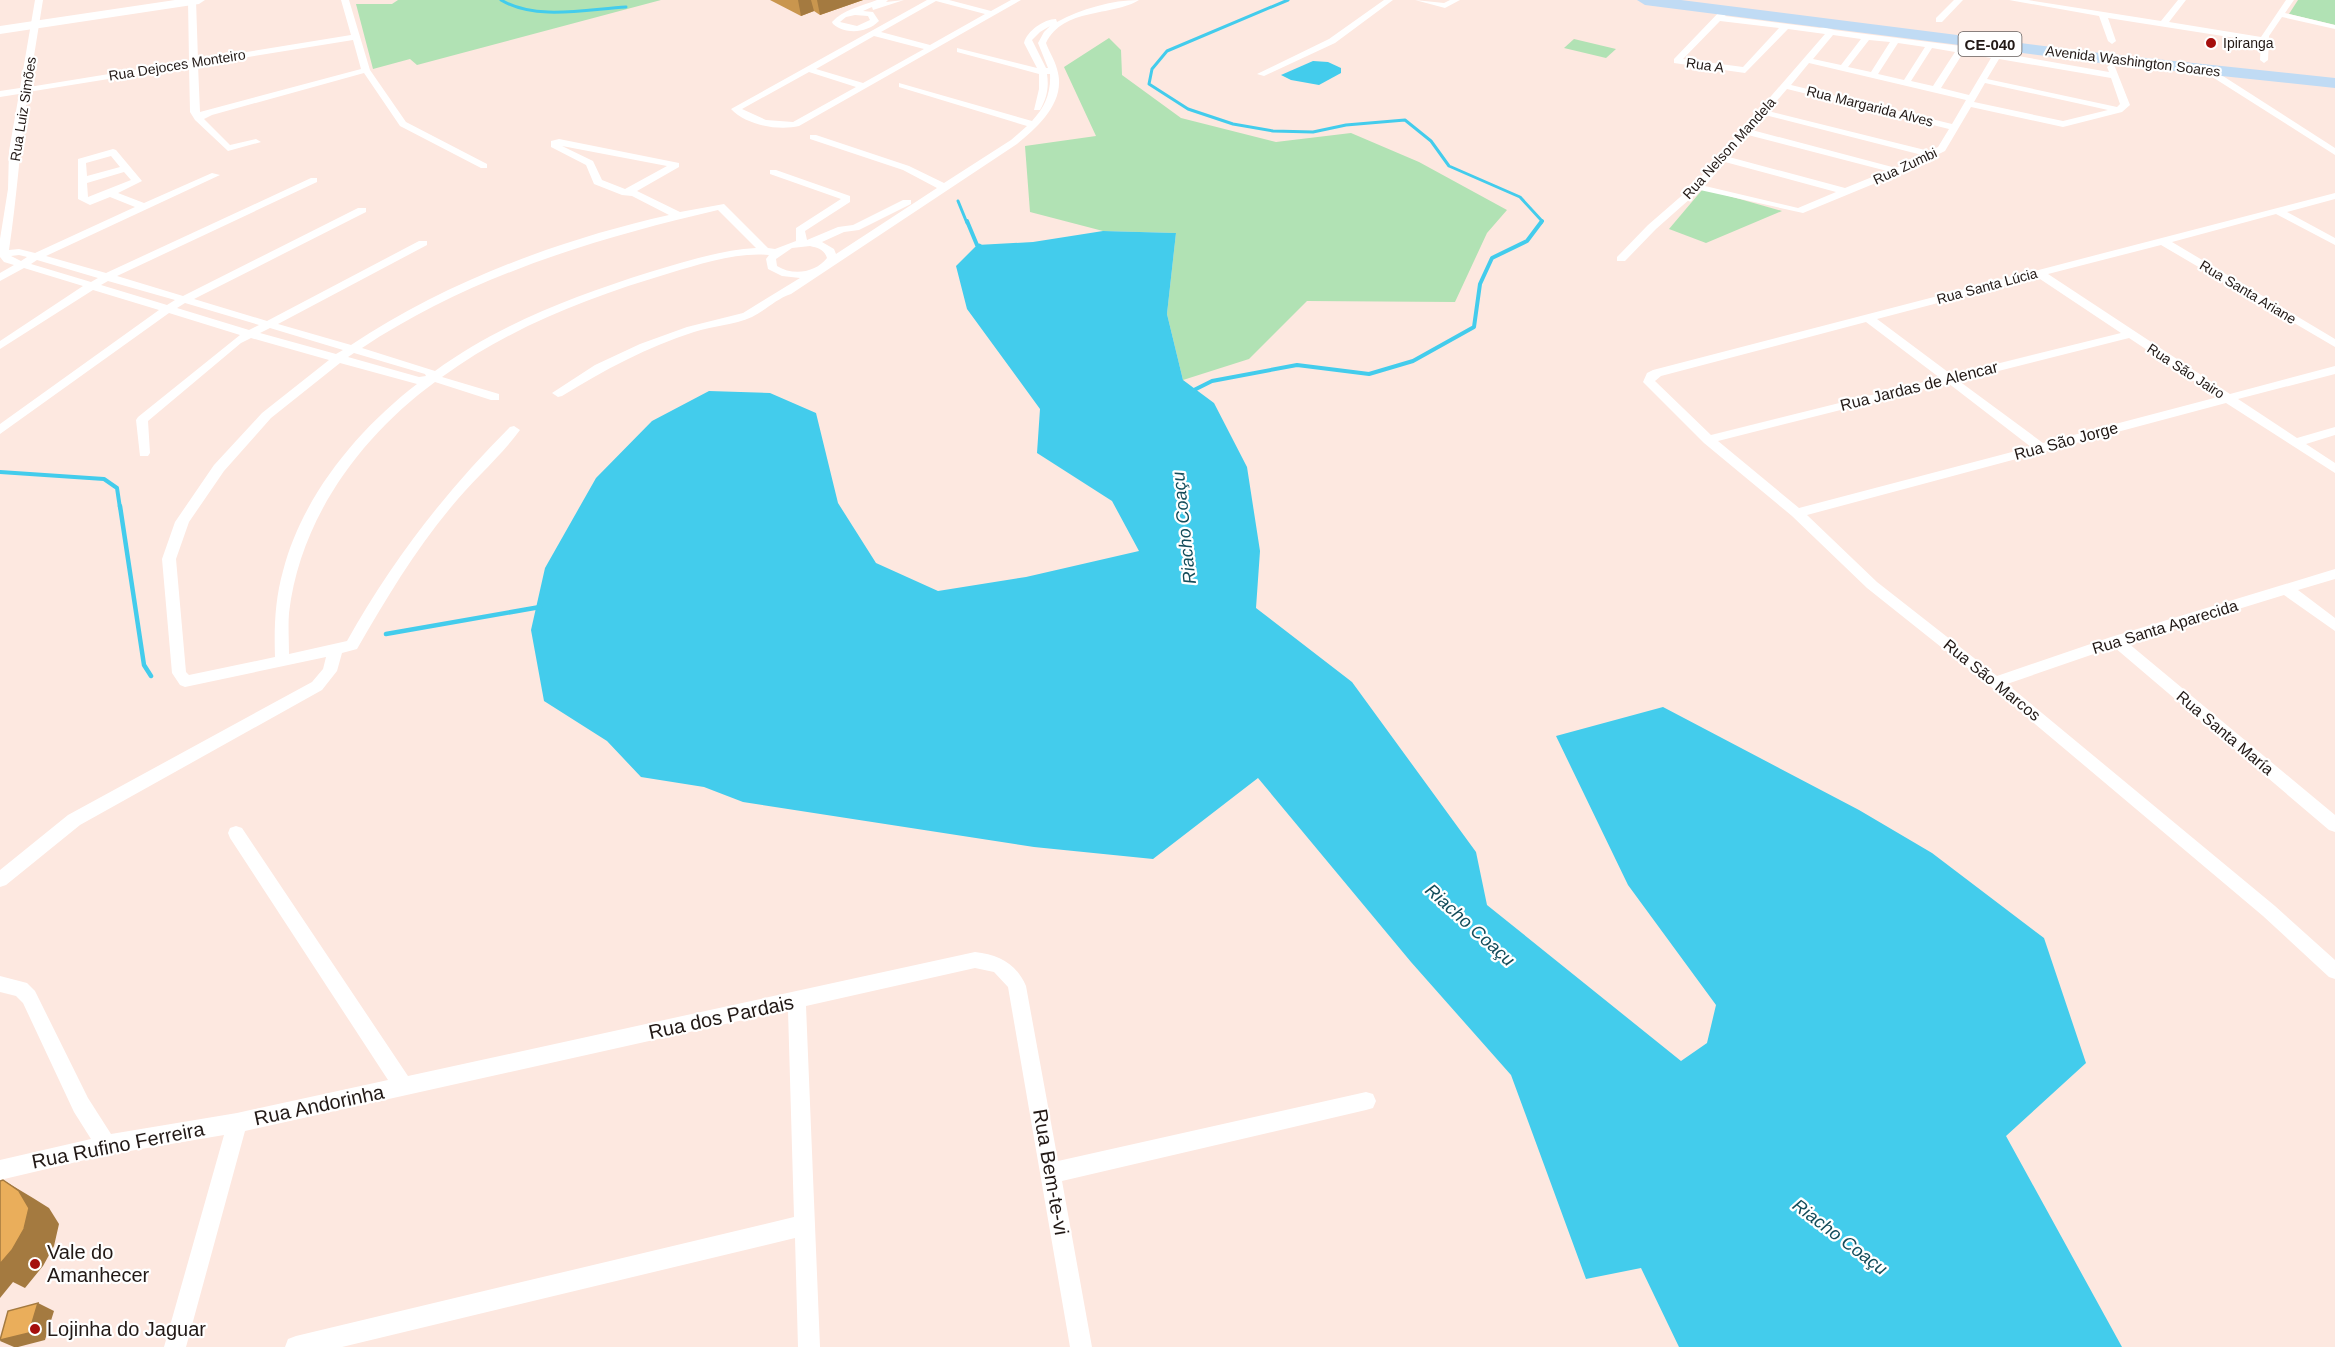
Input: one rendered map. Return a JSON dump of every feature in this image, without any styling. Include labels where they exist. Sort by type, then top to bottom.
[{"type":"highway","name":"Avenida Washington Soares","points":[[1645,0],[1722,14],[1835,28],[2335,83]]},
{"type":"highway","name":"CE-040","points":[[1933,19],[1959,22]]},
{"type":"highway","name":"Avenida Washington Soares","points":[[2093,39],[2130,43]]},
{"type":"highway","name":"Avenida Washington Soares","points":[[2223,55],[2335,68]]},
{"type":"highway","points":[[2291,63],[2314,70],[2321,75],[2302,80]]},
{"type":"street","name":"Rua Luiz Simões","points":[[3,254],[13,189],[14,151],[39,0]]},
{"type":"street","points":[[0,29],[191,0],[197,117],[230,149],[256,142]]},
{"type":"street","points":[[345,0],[354,37],[366,70],[403,124],[484,166]]},
{"type":"street","points":[[870,14],[875,21],[863,27],[851,28],[837,24],[837,19],[884,0]]},
{"type":"street","points":[[870,14],[874,9],[900,0]]},
{"type":"street","points":[[933,0],[736,109],[746,116],[790,126],[801,123],[1017,0]]},
{"type":"street","points":[[940,0],[993,14]]},
{"type":"street","points":[[1030,47],[1044,38],[1073,12],[1118,0]]},
{"type":"street","points":[[1044,38],[1055,27],[1080,15],[1135,0]]},
{"type":"street","points":[[1261,74],[1332,40],[1389,0]]},
{"type":"street","points":[[1419,0],[1445,6],[1456,0]]},
{"type":"street","points":[[1933,19],[1959,0]]},
{"type":"street","points":[[2013,0],[2264,40]]},
{"type":"street","points":[[2163,24],[2182,0]]},
{"type":"street","points":[[2264,60],[2264,40],[2290,0]]},
{"type":"street","points":[[848,14],[870,14]]},
{"type":"street","name":"Avenida Washington Soares","points":[[1722,14],[1786,26],[1835,28],[1867,37],[1961,49],[2114,76]]},
{"type":"street","name":"Rua A","points":[[1722,14],[1677,61],[1745,70],[1786,26]]},
{"type":"street","points":[[2280,14],[2335,27]]},
{"type":"street","points":[[2103,15],[2112,41]]},
{"type":"street","name":"Rua Nelson Mandela","points":[[1621,259],[1652,227],[1698,187],[1835,28]]},
{"type":"street","points":[[873,33],[933,48]]},
{"type":"street","points":[[1030,47],[1034,33],[1044,38]]},
{"type":"street","name":"Rua Dejoces Monteiro","points":[[0,94],[354,37]]},
{"type":"street","points":[[1843,68],[1867,37]]},
{"type":"street","points":[[1044,38],[1049,71]]},
{"type":"street","points":[[1873,75],[1896,40]]},
{"type":"street","points":[[1906,83],[1930,45]]},
{"type":"street","points":[[777,295],[774,292],[775,270],[771,263],[777,252],[788,246],[850,234],[859,226],[941,186],[1014,142],[1046,111],[1053,96],[1055,82],[1030,47]]},
{"type":"street","points":[[1935,90],[1961,49]]},
{"type":"street","points":[[960,50],[1049,71]]},
{"type":"street","name":"Rua Zumbi","points":[[1698,187],[1792,211],[1802,211],[1897,171],[1942,149],[1996,56]]},
{"type":"street","points":[[1808,60],[1935,90],[1969,101],[2063,124],[2119,110],[2125,103],[2108,58]]},
{"type":"street","points":[[808,69],[864,86]]},
{"type":"street","points":[[197,117],[366,70]]},
{"type":"street","points":[[2209,70],[2335,152]]},
{"type":"street","points":[[1982,80],[2119,110]]},
{"type":"street","points":[[902,85],[1030,124]]},
{"type":"street","name":"Rua Margarida Alves","points":[[1785,86],[1954,127]]},
{"type":"street","points":[[197,117],[252,103],[258,104],[266,111]]},
{"type":"street","points":[[1762,112],[1932,155]]},
{"type":"street","points":[[1745,131],[1897,171]]},
{"type":"street","points":[[813,137],[906,168],[941,186]]},
{"type":"street","points":[[626,193],[676,165],[554,143],[590,163],[598,182],[626,193],[634,193],[678,214]]},
{"type":"street","points":[[113,152],[126,168],[137,181],[90,202],[83,199],[81,161],[113,152]]},
{"type":"street","points":[[590,163],[612,152]]},
{"type":"street","points":[[1722,158],[1847,192]]},
{"type":"street","points":[[82,181],[126,168]]},
{"type":"street","points":[[773,172],[845,196],[846,200],[800,231],[832,254],[824,267],[801,274],[786,274],[775,270]]},
{"type":"street","points":[[0,278],[36,256],[215,175]]},
{"type":"street","points":[[0,346],[107,277],[314,180]]},
{"type":"street","points":[[558,393],[644,346],[691,329],[747,315],[851,251],[941,186]]},
{"type":"street","points":[[626,193],[626,196],[664,218]]},
{"type":"street","points":[[109,194],[144,207]]},
{"type":"street","name":"Rua Santa Lúcia","points":[[1651,386],[1649,379],[1657,373],[2335,196]]},
{"type":"street","points":[[514,430],[466,480],[421,535],[384,588],[352,645],[185,681],[179,673],[169,559],[172,542],[195,501],[240,444],[292,394],[338,359],[428,306],[491,276],[580,242],[678,214],[720,206],[763,249]]},
{"type":"street","points":[[0,430],[168,309],[363,210]]},
{"type":"street","points":[[2276,210],[2335,243]]},
{"type":"street","points":[[859,226],[879,231]]},
{"type":"street","name":"Rua Santa Ariane","points":[[2161,240],[2335,344]]},
{"type":"street","points":[[817,242],[851,251]]},
{"type":"street","points":[[144,453],[142,420],[218,356],[265,325],[423,243]]},
{"type":"street","points":[[282,660],[279,634],[284,589],[307,524],[330,483],[360,444],[395,408],[454,362],[497,337],[587,296],[680,267],[763,249],[777,252]]},
{"type":"street","points":[[3,254],[19,252],[36,256],[351,351],[430,372],[433,378]]},
{"type":"street","points":[[3,254],[8,260],[250,334],[419,381],[433,378],[495,397]]},
{"type":"street","name":"Rua São Jairo","points":[[2037,272],[2335,469]]},
{"type":"street","points":[[1867,317],[2040,447]]},
{"type":"street","name":"Rua Jardas de Alencar","points":[[1708,440],[2130,334]]},
{"type":"street","name":"Rua São Jorge","points":[[1797,513],[2335,370]]},
{"type":"street","name":"Rua São Marcos","points":[[1651,386],[1708,440],[1797,513],[1872,585],[1995,682],[2276,917],[2335,971]]},
{"type":"street","points":[[2294,442],[2335,431]]},
{"type":"street","name":"Rua Santa Aparecida","points":[[1995,682],[2116,641],[2335,574]]},
{"type":"street","points":[[2286,589],[2335,626]]},
{"type":"street","name":"Rua Santa María","points":[[2116,641],[2335,825]]},
{"type":"street","points":[[0,880],[74,820],[317,686],[330,671],[336,650]]},
{"type":"street","name":"Rua Andorinha","points":[[175,1347],[237,1123],[403,1086],[236,833]]},
{"type":"street","name":"Rua dos Pardais","points":[[403,1086],[975,960],[987,961],[1008,971],[1014,978],[1019,998]]},
{"type":"street","points":[[0,984],[21,989],[29,997],[81,1105],[106,1145]]},
{"type":"street","name":"Rua Bem-te-vi","points":[[1019,998],[1081,1347]]},
{"type":"street","points":[[797,1000],[809,1347]]},
{"type":"street","points":[[1051,1173],[1366,1101]]},
{"type":"street","name":"Rua Rufino Ferreira","points":[[0,1170],[106,1145],[237,1123]]},
{"type":"street","points":[[296,1347],[805,1225]]},
{"type":"green space","points":[[398,0],[661,0],[417,65],[410,59],[373,69],[356,4],[392,4]]},
{"type":"green space","points":[[2298,0],[2335,0],[2335,25],[2289,14]]},
{"type":"green space","points":[[1109,38],[1121,50],[1122,75],[1181,118],[1276,142],[1351,133],[1419,162],[1507,210],[1487,233],[1455,302],[1307,301],[1249,359],[1183,380],[1167,314],[1176,233],[1103,231],[1030,212],[1025,146],[1096,136],[1064,67]]},
{"type":"green space","points":[[1574,39],[1616,49],[1606,58],[1564,48]]},
{"type":"green space","points":[[1702,190],[1782,211],[1706,243],[1669,229]]},
{"type":"water","points":[[1313,61],[1328,62],[1341,68],[1341,73],[1319,85],[1291,80],[1281,75]]},
{"type":"water","points":[[1103,231],[1176,233],[1167,314],[1183,380],[1214,403],[1247,467],[1260,551],[1256,608],[1352,682],[1476,852],[1487,905],[1681,1061],[1707,1043],[1716,1005],[1628,885],[1556,736],[1663,707],[1859,810],[1932,853],[2044,938],[2086,1063],[2006,1136],[2122,1347],[1679,1347],[1641,1268],[1586,1279],[1511,1075],[1411,962],[1258,778],[1153,859],[1034,847],[743,802],[704,787],[641,777],[607,741],[544,701],[531,630],[545,568],[596,478],[652,421],[709,391],[770,393],[816,413],[838,503],[876,563],[938,591],[1026,577],[1139,551],[1112,501],[1037,453],[1040,409],[967,309],[956,266],[977,245],[1033,242]]},
{"type":"building","points":[[3,1180],[19,1191],[29,1208],[24,1229],[12,1250],[0,1264],[0,1181]]},
{"type":"building","points":[[38,1303],[29,1333],[0,1340],[8,1311]]},
{"type":"waterway","points":[[501,0],[515,6],[546,12],[626,7]]},
{"type":"waterway","name":"Riacho Coaçu","points":[[1288,0],[1167,51],[1152,69],[1149,84],[1188,109],[1233,124],[1273,131],[1313,132],[1346,125],[1405,120],[1431,141],[1449,166],[1520,197],[1542,221]]},
{"type":"waterway","points":[[958,201],[967,223]]},
{"type":"waterway","points":[[967,221],[977,245],[980,246]]},
{"type":"waterway","name":"Riacho Coaçu","points":[[1192,391],[1212,381],[1297,365],[1369,374],[1413,361],[1474,327],[1480,284],[1492,258],[1527,241],[1542,221]]},
{"type":"waterway","points":[[0,472],[104,479],[117,488],[120,508]]},
{"type":"waterway","points":[[120,506],[144,665],[151,676]]},
{"type":"waterway","points":[[386,634],[540,607]]},
{"type":"place","name":"Ipiranga","points":[[2211,43]]},
{"type":"place","name":"Vale do Amanhecer","points":[[35,1264]]},
{"type":"place","name":"Lojinha do Jaguar","points":[[35,1329]]}]
